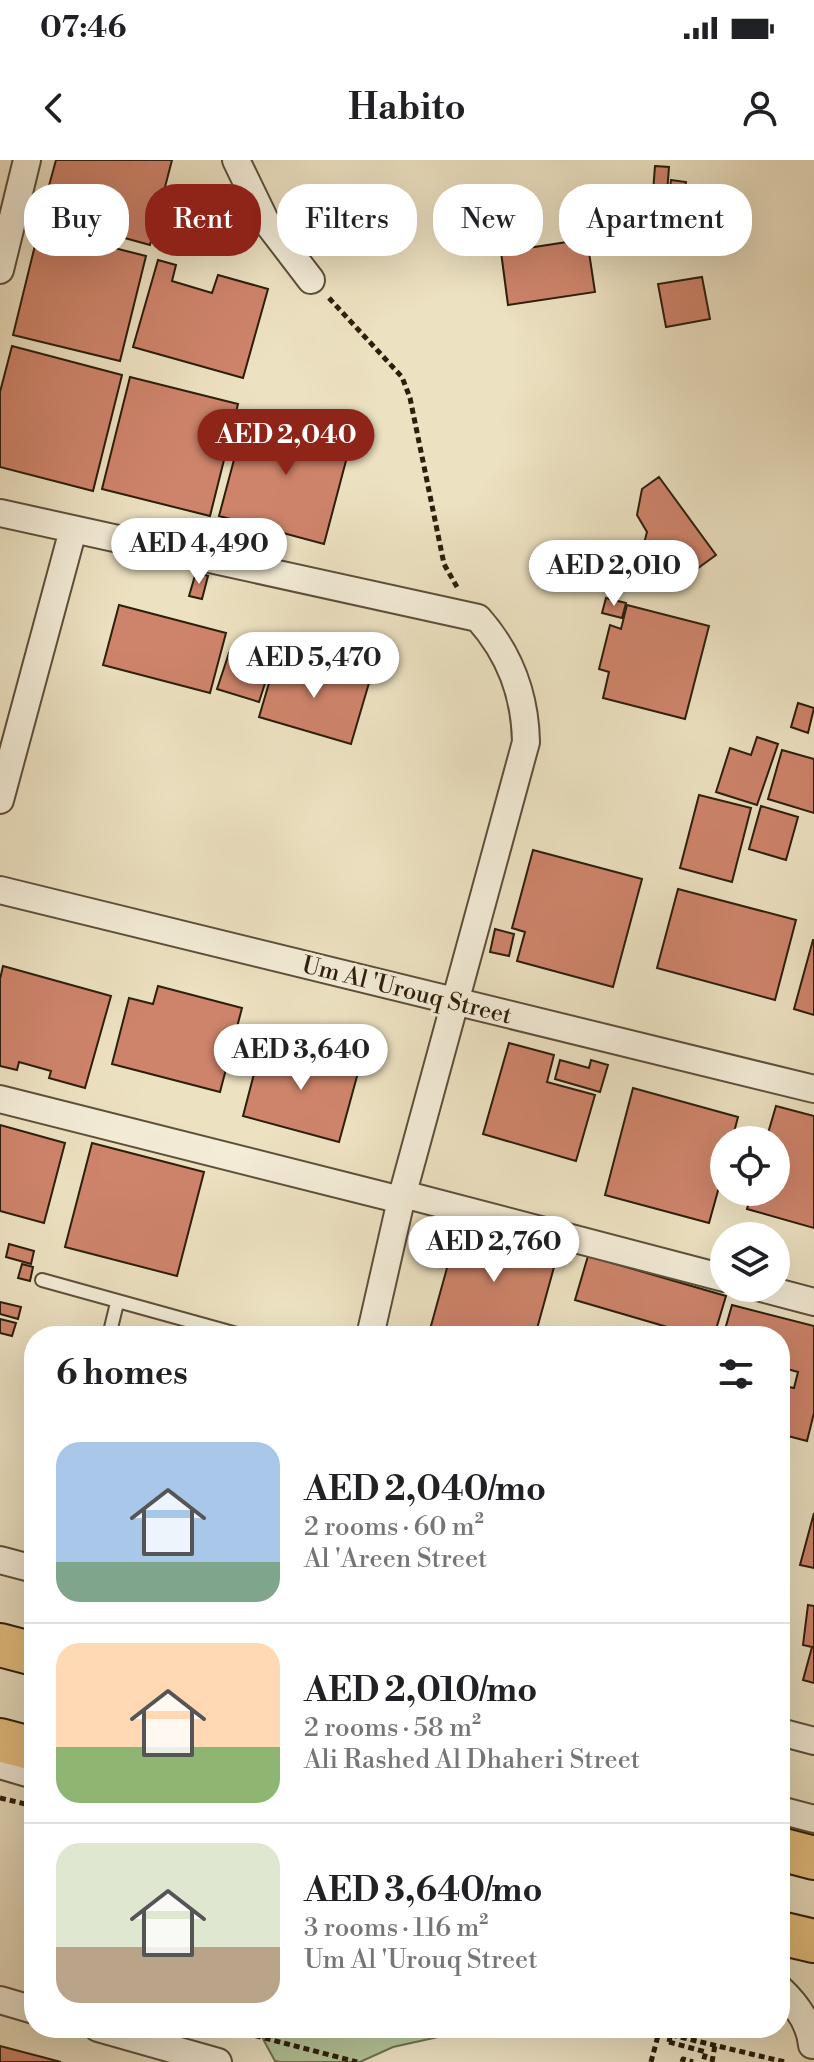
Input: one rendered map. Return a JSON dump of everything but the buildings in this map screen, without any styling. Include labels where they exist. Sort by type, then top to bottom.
[{"type":"main road","points":[[0,1645],[24,1651]]},
{"type":"main road","points":[[0,1740],[24,1746]]},
{"type":"main road","points":[[790,1852],[814,1858]]},
{"type":"main road","points":[[790,1935],[814,1941]]},
{"type":"street","points":[[0,270],[27,160]]},
{"type":"street","points":[[236,160],[265,220],[311,280]]},
{"type":"street","points":[[0,513],[478,618],[505,652],[526,713],[526,742],[402,1197],[372,1326]]},
{"type":"street","points":[[0,800],[73,530]]},
{"type":"street","name":"Um Al 'Urouq Street","points":[[0,890],[814,1089]]},
{"type":"street","points":[[0,1099],[710,1274]]},
{"type":"street","points":[[790,1296],[814,1302]]},
{"type":"street","points":[[0,1560],[24,1566]]},
{"type":"street","points":[[0,1627],[24,1633]]},
{"type":"street","points":[[790,1735],[814,1741]]},
{"type":"street","points":[[0,1765],[24,1772]]},
{"type":"street","points":[[790,1813],[814,1819]]},
{"type":"street","points":[[790,1989],[814,1994]]},
{"type":"street","points":[[0,2000],[24,2007]]},
{"type":"street","points":[[790,2000],[811,2031],[811,2050]]},
{"type":"street","points":[[133,2038],[218,2062]]},
{"type":"lane","points":[[42,1280],[206,1326]]},
{"type":"lane","points":[[111,1326],[117,1303]]},
{"type":"path","points":[[311,280],[402,377],[410,398],[444,564],[478,618]]},
{"type":"path","points":[[265,2038],[357,2062]]},
{"type":"path","points":[[651,2062],[657,2038]]},
{"type":"path","points":[[670,2038],[669,2042],[706,2052],[703,2062]]},
{"type":"path","points":[[685,2038],[785,2062]]},
{"type":"path","points":[[712,2062],[715,2045]]},
{"type":"path","points":[[682,2062],[683,2059],[693,2062]]},
{"type":"green space","points":[[262,2038],[434,2038],[393,2047],[360,2062],[275,2061]]}]
